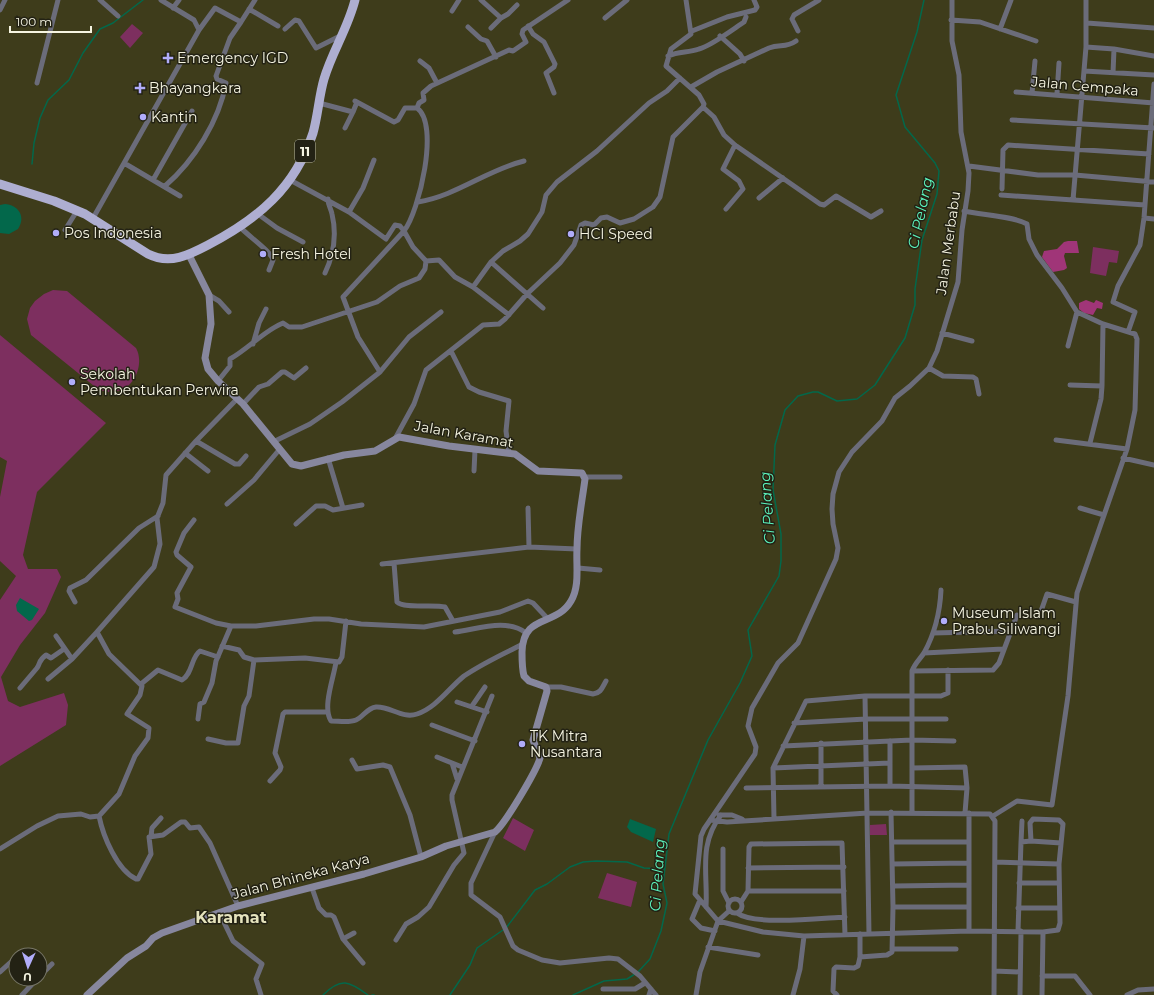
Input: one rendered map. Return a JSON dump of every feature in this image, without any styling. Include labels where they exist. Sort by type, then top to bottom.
[{"type":"highway","name":"11","points":[[0,184],[54,201],[85,214],[92,220],[153,256],[172,259],[189,255],[240,227],[258,214],[290,180],[312,134],[324,80],[355,0]]},
{"type":"highway","name":"11","points":[[0,190],[92,220]]},
{"type":"street","points":[[0,10],[5,0]]},
{"type":"street","points":[[37,83],[58,0]]},
{"type":"street","points":[[100,0],[118,16]]},
{"type":"street","points":[[161,0],[194,20],[199,30]]},
{"type":"street","points":[[173,8],[179,0]]},
{"type":"street","points":[[165,186],[174,178],[196,150],[217,114],[226,84],[216,76],[230,38],[255,0]]},
{"type":"street","points":[[452,11],[459,0]]},
{"type":"street","points":[[481,0],[501,18]]},
{"type":"street","points":[[417,108],[419,103],[424,100],[423,93],[437,83],[509,50],[514,51],[526,44],[522,32],[528,26],[568,0]]},
{"type":"street","points":[[605,18],[627,0]]},
{"type":"street","points":[[686,0],[692,31],[689,38],[671,49],[666,66],[702,98],[703,107],[714,117],[724,135],[735,145],[822,204],[836,196],[871,217],[881,211]]},
{"type":"street","points":[[692,31],[727,16],[755,10],[757,7],[754,0]]},
{"type":"street","points":[[798,31],[792,19],[794,15],[819,0]]},
{"type":"street","name":"Jalan Merbabu","points":[[718,921],[700,900],[694,890],[699,842],[704,829],[755,754],[756,747],[748,726],[752,708],[778,663],[798,643],[836,559],[838,548],[833,524],[832,509],[833,494],[839,472],[852,452],[882,421],[895,398],[929,368],[958,282],[964,211],[968,191],[969,166],[961,132],[959,76],[952,41],[952,0]]},
{"type":"street","points":[[1000,28],[1011,0]]},
{"type":"street","points":[[1073,200],[1086,47],[1086,0]]},
{"type":"street","points":[[491,28],[517,5]]},
{"type":"street","points":[[92,220],[199,30],[215,8],[241,22]]},
{"type":"street","points":[[249,9],[278,26]]},
{"type":"street","points":[[668,56],[676,52],[698,50],[706,47],[720,36],[744,22],[746,17]]},
{"type":"street","points":[[285,29],[296,20],[299,21],[316,48],[343,34]]},
{"type":"street","points":[[951,20],[980,22],[1036,41]]},
{"type":"street","points":[[1087,23],[1154,28]]},
{"type":"street","points":[[528,26],[533,34],[544,42],[555,64],[554,67],[546,73],[554,93]]},
{"type":"street","points":[[468,28],[481,39],[487,41],[496,57]]},
{"type":"street","points":[[720,36],[740,54],[744,61]]},
{"type":"street","points":[[690,87],[712,74],[744,61],[772,47],[787,46],[796,41]]},
{"type":"street","points":[[1086,47],[1114,49],[1154,56]]},
{"type":"street","points":[[1112,73],[1114,49]]},
{"type":"street","points":[[420,61],[429,68],[437,83]]},
{"type":"street","points":[[1032,93],[1035,61]]},
{"type":"street","points":[[1057,94],[1059,63]]},
{"type":"street","points":[[1084,71],[1154,75]]},
{"type":"street","points":[[473,286],[491,262],[503,251],[524,238],[542,212],[546,195],[557,182],[597,151],[648,103],[667,91],[680,78]]},
{"type":"street","points":[[1128,332],[1135,311],[1113,302],[1118,286],[1139,248],[1144,218],[1152,128],[1154,84]]},
{"type":"street","name":"Jalan Cempaka","points":[[1016,92],[1082,96],[1153,103]]},
{"type":"street","points":[[345,128],[356,102],[394,122],[398,120],[405,108],[417,108]]},
{"type":"street","points":[[319,103],[353,112]]},
{"type":"street","points":[[396,437],[414,404],[425,373],[484,325],[499,324],[509,315],[568,253],[574,245],[580,227],[583,224],[594,224],[601,218],[607,217],[620,223],[628,222],[654,207],[660,197],[673,137],[703,107]]},
{"type":"street","points":[[380,372],[358,337],[344,300],[344,294],[377,262],[404,231],[411,220],[418,202],[426,162],[427,140],[423,117],[417,108]]},
{"type":"street","points":[[153,180],[192,111]]},
{"type":"street","points":[[1012,120],[1152,128]]},
{"type":"street","points":[[726,209],[743,189],[739,181],[723,169],[735,145]]},
{"type":"street","points":[[1002,189],[1003,150],[1008,145],[1149,154]]},
{"type":"street","points":[[349,212],[363,188],[374,160]]},
{"type":"street","points":[[418,202],[437,198],[499,170],[524,161]]},
{"type":"street","points":[[124,163],[180,196]]},
{"type":"street","points":[[969,166],[1038,175],[1075,175],[1154,182]]},
{"type":"street","points":[[759,198],[783,178]]},
{"type":"street","points":[[218,381],[230,366],[230,359],[282,323],[289,326],[302,327],[377,302],[400,286],[419,278],[425,270],[426,261],[413,247],[400,226],[395,225],[386,239],[349,212],[328,199],[290,180]]},
{"type":"street","points":[[1001,195],[1145,205]]},
{"type":"street","points":[[325,273],[330,263],[334,243],[332,213],[329,207],[328,199]]},
{"type":"street","points":[[964,211],[977,215],[1016,219],[1026,224],[1029,239],[1037,255],[1062,288],[1077,312],[1103,324],[1136,335],[1137,339],[1135,410],[1127,449],[1081,579],[1076,602],[1068,696],[1052,805],[1018,801],[993,816]]},
{"type":"street","points":[[65,230],[75,214]]},
{"type":"street","points":[[258,214],[277,228],[303,242]]},
{"type":"street","points":[[1144,218],[1154,219]]},
{"type":"street","points":[[240,227],[250,238],[272,254],[273,260],[269,270]]},
{"type":"street","name":"Jalan Karamat","points":[[189,255],[209,295],[211,328],[205,361],[208,369],[218,381],[240,401],[279,450],[294,466],[302,466],[328,458],[375,451],[396,437],[406,437],[475,450],[515,454],[538,471],[579,473],[585,477]]},
{"type":"street","points":[[426,261],[439,260],[455,277],[473,286],[509,315]]},
{"type":"street","points":[[491,262],[543,308]]},
{"type":"street","points":[[209,295],[219,301],[229,312]]},
{"type":"street","points":[[252,345],[259,323],[266,309]]},
{"type":"street","points":[[273,442],[315,421],[380,372],[409,337],[441,312]]},
{"type":"street","points":[[1068,346],[1077,312]]},
{"type":"street","points":[[1090,444],[1101,398],[1103,324]]},
{"type":"street","points":[[942,333],[972,340]]},
{"type":"street","points":[[451,351],[469,387],[479,392],[509,401],[506,431],[509,453]]},
{"type":"street","points":[[48,679],[72,659],[154,567],[160,544],[158,516],[166,492],[165,478],[185,453],[240,401],[259,387],[268,384],[282,372],[285,372],[294,378],[306,368]]},
{"type":"street","points":[[929,368],[943,376],[973,377],[976,379],[979,394]]},
{"type":"street","points":[[1070,385],[1102,386]]},
{"type":"street","points":[[1056,440],[1127,449]]},
{"type":"street","points":[[196,441],[235,464],[239,464],[246,456]]},
{"type":"street","points":[[227,504],[254,480],[279,450]]},
{"type":"street","points":[[474,471],[475,450]]},
{"type":"street","points":[[185,453],[208,471]]},
{"type":"street","points":[[328,458],[343,508]]},
{"type":"street","points":[[1124,458],[1154,465]]},
{"type":"street","points":[[606,681],[598,694],[593,694],[561,687],[546,687],[529,681],[524,676],[522,644],[526,633],[534,624],[560,613],[572,600],[578,568],[577,549],[585,477],[620,477]]},
{"type":"street","points":[[296,524],[316,506],[325,506],[332,510],[362,505]]},
{"type":"street","points":[[528,508],[529,547]]},
{"type":"street","points":[[1080,508],[1104,514]]},
{"type":"street","points":[[75,602],[69,591],[70,588],[92,574],[139,528],[158,516]]},
{"type":"street","points":[[194,520],[184,533],[176,552],[191,567],[177,593],[178,599],[175,607],[216,623],[231,626],[270,625],[314,619],[346,621],[361,624],[424,627],[500,612],[528,601],[533,603],[548,619]]},
{"type":"street","points":[[382,564],[529,547],[577,549]]},
{"type":"street","points":[[394,563],[397,602],[404,605],[438,605],[445,607],[453,621]]},
{"type":"street","points":[[578,568],[600,570]]},
{"type":"street","points":[[912,812],[912,671],[924,653],[933,633],[938,615],[941,590]]},
{"type":"street","points":[[1040,614],[1047,594],[1076,602]]},
{"type":"street","points":[[912,671],[993,670],[999,663],[1017,615]]},
{"type":"street","points":[[222,646],[239,650],[244,657],[254,660],[305,658],[336,662],[342,660],[346,621]]},
{"type":"street","points":[[455,632],[513,625],[526,633]]},
{"type":"street","points":[[198,719],[200,704],[204,702],[212,683],[218,657],[231,626]]},
{"type":"street","points":[[933,633],[1011,631]]},
{"type":"street","points":[[97,632],[109,654],[142,684]]},
{"type":"street","points":[[56,636],[72,659]]},
{"type":"street","points":[[336,662],[328,712],[332,721],[352,722],[357,720],[371,708],[376,707],[404,715],[417,715],[429,708],[465,676],[506,650],[522,644]]},
{"type":"street","points":[[20,688],[38,667],[40,659],[46,655],[51,658],[64,649]]},
{"type":"street","points":[[924,653],[1003,649]]},
{"type":"street","points":[[0,849],[11,844],[37,826],[58,816],[81,814],[90,817],[99,816],[119,794],[134,756],[149,736],[147,726],[128,714],[140,695],[142,684],[158,670],[182,680],[189,674],[197,654],[200,651],[218,657]]},
{"type":"street","points":[[208,739],[226,743],[238,743],[244,706],[249,696],[254,660]]},
{"type":"street","points":[[774,819],[772,788],[773,768],[794,723],[808,700],[865,696],[946,695],[948,670]]},
{"type":"street","points":[[472,706],[485,687]]},
{"type":"street","points":[[546,687],[547,695],[533,743],[540,755],[540,760],[508,816],[495,832],[470,889],[474,898],[496,913],[508,933],[513,946],[518,950],[542,960],[570,964],[615,958],[640,976],[656,995]]},
{"type":"street","points":[[396,940],[406,924],[418,917],[432,903],[454,865],[464,853],[452,800],[462,766],[475,741],[492,696]]},
{"type":"street","points":[[865,696],[869,934]]},
{"type":"street","points":[[458,702],[487,712]]},
{"type":"street","points":[[270,781],[281,767],[275,754],[283,714],[285,712],[328,712]]},
{"type":"street","points":[[794,723],[866,719],[946,719]]},
{"type":"street","points":[[432,724],[475,741]]},
{"type":"street","points":[[783,746],[821,743],[912,740],[954,741]]},
{"type":"street","points":[[890,741],[890,786]]},
{"type":"street","points":[[821,743],[821,787]]},
{"type":"street","points":[[437,757],[462,766]]},
{"type":"street","points":[[352,760],[357,769],[382,765],[390,767],[410,815],[421,857]]},
{"type":"street","points":[[452,763],[457,779]]},
{"type":"street","points":[[773,768],[890,763]]},
{"type":"street","points":[[912,768],[964,766],[966,769],[969,842],[969,930]]},
{"type":"street","points":[[746,788],[890,786],[912,788],[967,788]]},
{"type":"street","points":[[860,957],[889,955],[892,949],[893,886],[891,812]]},
{"type":"street","points":[[710,820],[774,819],[891,812],[987,813],[993,816],[995,821],[994,995]]},
{"type":"street","points":[[714,814],[732,815],[743,820]]},
{"type":"street","points":[[706,907],[707,841],[721,815]]},
{"type":"street","points":[[99,816],[109,848],[116,859],[134,879],[138,878],[150,858],[151,851],[149,839],[152,828],[161,818]]},
{"type":"street","points":[[718,921],[763,932],[804,936],[969,930],[1043,932],[1058,930],[1060,923],[1058,882],[1062,822],[1048,819],[1032,820],[1031,841]]},
{"type":"street","points":[[1020,995],[1018,908],[1022,821]]},
{"type":"street","points":[[151,836],[163,835],[181,822],[186,822],[190,828],[199,827],[210,843],[238,906]]},
{"type":"street","name":"Jalan Bhineka Karya","points":[[87,995],[127,958],[146,946],[157,935],[238,906],[312,888],[421,857],[446,846],[495,832]]},
{"type":"street","points":[[1021,842],[1031,841],[1061,843]]},
{"type":"street","points":[[892,842],[969,842]]},
{"type":"street","points":[[741,902],[748,891],[750,845],[753,843],[842,843],[844,866],[845,935]]},
{"type":"street","points":[[696,995],[700,972],[718,921],[729,911],[729,902],[723,891],[723,849]]},
{"type":"street","points":[[995,862],[1059,864]]},
{"type":"street","points":[[892,864],[969,863]]},
{"type":"street","points":[[748,868],[844,866]]},
{"type":"street","points":[[1019,883],[1058,882]]},
{"type":"street","points":[[893,886],[969,885]]},
{"type":"street","points":[[312,888],[319,908],[326,915],[331,915],[334,917],[343,939],[363,963]]},
{"type":"street","points":[[748,891],[844,891]]},
{"type":"street","points":[[729,902],[736,899],[741,902],[743,908],[737,913]]},
{"type":"street","points":[[700,900],[692,919],[700,928],[714,932]]},
{"type":"street","points":[[893,907],[969,908]]},
{"type":"street","points":[[1018,908],[1059,908]]},
{"type":"street","points":[[729,911],[747,918],[772,920],[845,917]]},
{"type":"street","points":[[219,912],[233,941],[262,964],[256,979],[261,995]]},
{"type":"street","points":[[1042,995],[1043,932]]},
{"type":"street","points":[[343,939],[354,933]]},
{"type":"street","points":[[838,995],[833,991],[834,968],[856,967],[859,964],[860,934]]},
{"type":"street","points":[[793,995],[798,976],[804,936]]},
{"type":"street","points":[[708,947],[758,955]]},
{"type":"street","points":[[892,949],[956,949]]},
{"type":"street","points":[[48,968],[52,964]]},
{"type":"street","points":[[0,972],[8,965]]},
{"type":"street","points":[[994,971],[1020,972]]},
{"type":"street","points":[[1042,976],[1075,976],[1090,995]]},
{"type":"street","points":[[603,989],[635,989],[645,983]]},
{"type":"street","points":[[22,995],[30,987]]},
{"type":"street","points":[[649,995],[651,989]]},
{"type":"street","points":[[1127,995],[1138,990],[1154,989]]},
{"type":"shaded area","points":[[132,24],[143,33],[130,48],[120,37]]},
{"type":"shaded area","points":[[5,204],[17,209],[21,216],[18,229],[9,234],[0,233],[0,205]]},
{"type":"shaded area","points":[[1077,241],[1079,253],[1065,253],[1064,256],[1067,268],[1053,272],[1042,257],[1044,251],[1057,249],[1064,242]]},
{"type":"shaded area","points":[[1093,247],[1119,251],[1117,263],[1109,262],[1106,276],[1090,273]]},
{"type":"shaded area","points":[[53,290],[67,291],[136,348],[139,366],[131,383],[126,387],[112,392],[99,390],[31,335],[27,319],[30,308],[35,301],[44,294]]},
{"type":"shaded area","points":[[1086,300],[1094,303],[1096,300],[1103,303],[1102,309],[1097,308],[1093,315],[1084,313],[1079,309],[1079,303]]},
{"type":"shaded area","points":[[0,335],[106,423],[37,492],[23,555],[28,569],[57,569],[61,577],[45,613],[20,645],[1,677],[8,701],[20,707],[64,693],[68,705],[66,725],[0,766],[0,600],[16,576],[0,561],[0,497],[7,461],[0,457]]},
{"type":"shaded area","points":[[20,598],[39,609],[32,620],[29,621],[17,611],[16,605]]},
{"type":"shaded area","points":[[513,818],[534,830],[525,851],[503,838]]},
{"type":"shaded area","points":[[630,819],[656,829],[653,842],[631,832],[627,827]]},
{"type":"shaded area","points":[[886,824],[887,835],[870,835],[870,825]]},
{"type":"shaded area","points":[[607,873],[637,882],[631,907],[598,898]]},
{"type":"waterway","points":[[32,164],[34,143],[40,118],[48,100],[69,80],[83,53],[100,29],[113,23],[143,0]]},
{"type":"waterway","name":"Ci Pelang","points":[[638,972],[650,959],[661,931],[667,903],[663,884],[669,834],[708,740],[740,683],[752,656],[748,630],[779,576],[781,561],[781,534],[773,490],[775,445],[785,410],[798,396],[818,392],[837,401],[857,399],[875,385],[905,338],[915,305],[915,289],[922,240],[937,194],[939,171],[935,163],[905,127],[896,95],[917,32],[924,0]]},
{"type":"waterway","points":[[506,928],[535,890],[547,884],[570,867],[583,862],[627,862],[644,868],[665,869]]},
{"type":"waterway","points":[[450,995],[470,965],[477,948],[503,930]]},
{"type":"waterway","name":"Ci Pelang","points":[[573,995],[604,981],[627,979],[635,974]]},
{"type":"waterway","points":[[323,995],[329,989],[340,983],[350,984],[368,995]]},
{"type":"place","name":"Emergency IGD","points":[[168,58]]},
{"type":"place","name":"Bhayangkara","points":[[140,88]]},
{"type":"place","name":"Kantin","points":[[143,117]]},
{"type":"place","name":"Pos Indonesia","points":[[56,233]]},
{"type":"place","name":"HCI Speed","points":[[571,234]]},
{"type":"place","name":"Fresh Hotel","points":[[263,254]]},
{"type":"place","name":"Sekolah Pembentukan Perwira","points":[[72,382]]},
{"type":"place","name":"Museum Islam Prabu Siliwangi","points":[[944,621]]},
{"type":"place","name":"TK Mitra Nusantara","points":[[522,744]]},
{"type":"district","name":"Karamat","points":[[231,917]]}]
